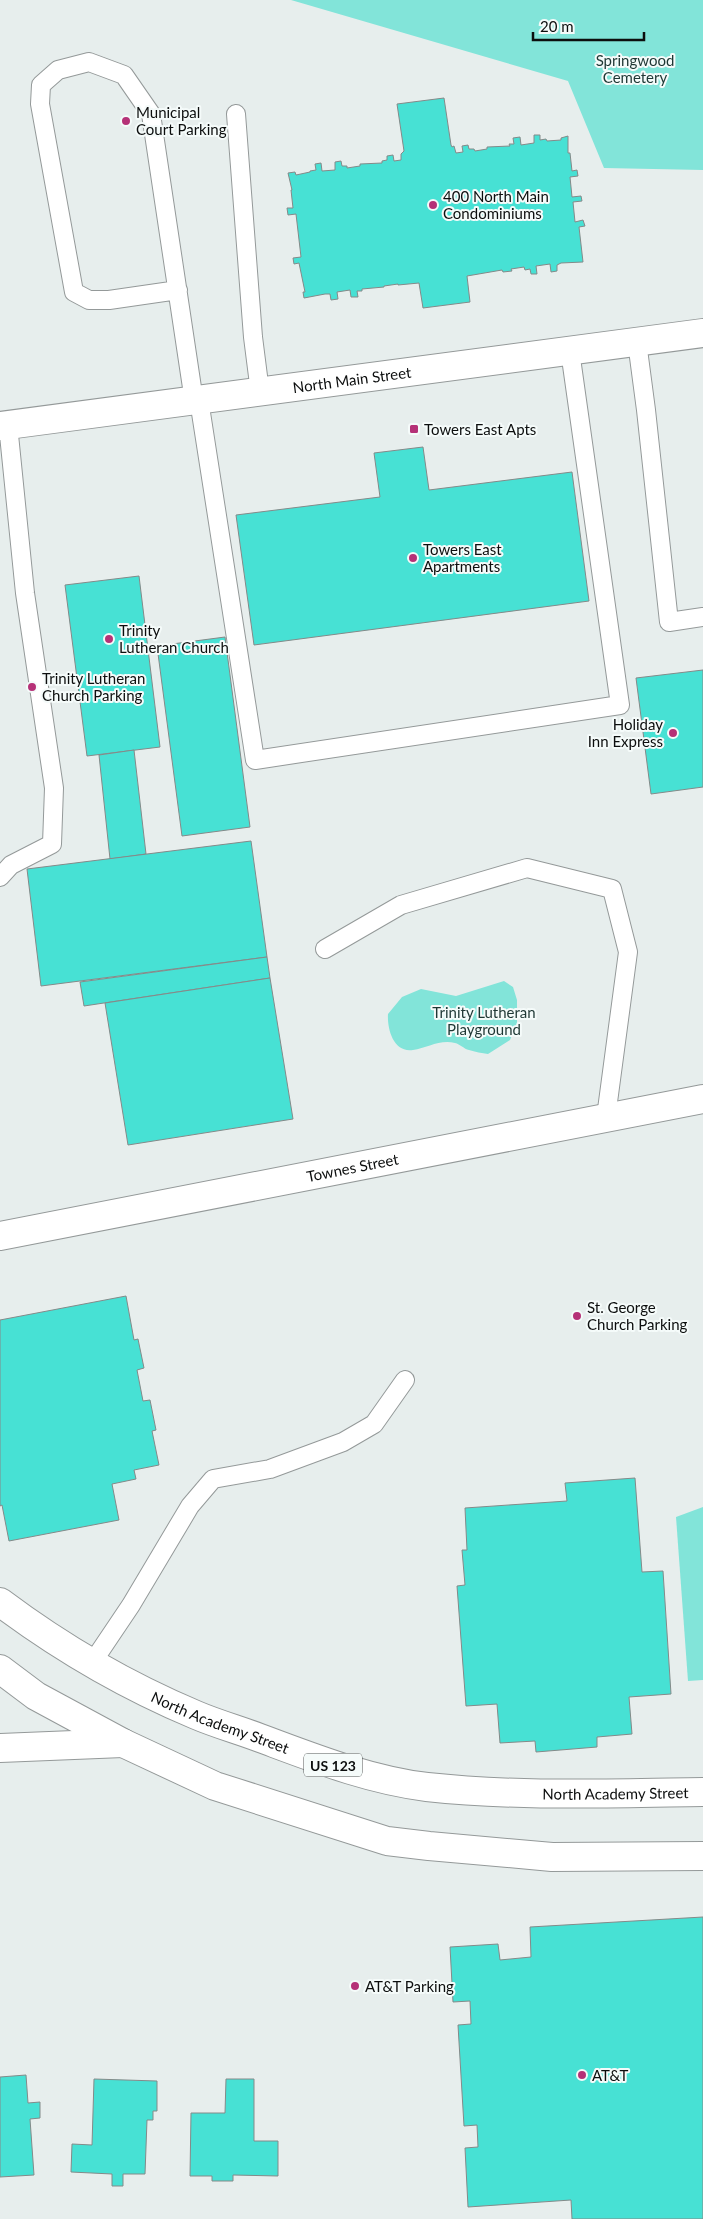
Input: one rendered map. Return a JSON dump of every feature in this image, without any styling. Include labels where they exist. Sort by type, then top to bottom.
[{"type":"main road","name":"North Main Street","points":[[4,426],[703,333]]},
{"type":"main road","name":"Townes Street","points":[[0,1236],[703,1099]]},
{"type":"main road","name":"North Academy Street","points":[[0,1602],[21,1618],[92,1663],[141,1690],[197,1715],[322,1762],[393,1781],[426,1786],[533,1794],[703,1792]]},
{"type":"main road","points":[[0,1669],[36,1696],[123,1743],[215,1786],[387,1841],[552,1857],[703,1856]]},
{"type":"main road","points":[[0,1748],[123,1743]]},
{"type":"lane","points":[[178,290],[109,300],[89,300],[74,292],[40,104],[41,85],[58,70],[89,62],[124,75],[151,114],[255,760],[620,704],[570,351]]},
{"type":"lane","points":[[236,114],[253,337],[260,392]]},
{"type":"lane","points":[[636,342],[647,420],[669,622],[703,617]]},
{"type":"lane","points":[[0,877],[11,865],[52,844],[54,788],[25,593],[4,426]]},
{"type":"lane","points":[[326,949],[401,905],[527,868],[612,889],[628,952],[606,1117]]},
{"type":"lane","points":[[92,1663],[131,1605],[190,1506],[214,1479],[270,1469],[343,1442],[374,1424],[405,1380]]},
{"type":"green space","name":"Springwood Cemetery","points":[[291,0],[703,0],[703,170],[604,168],[568,81]]},
{"type":"green space","name":"Trinity Lutheran Playground","points":[[504,981],[513,987],[517,1000],[517,1023],[510,1040],[488,1054],[476,1052],[449,1042],[413,1050],[406,1050],[396,1044],[390,1032],[388,1014],[402,997],[421,989],[456,996]]},
{"type":"green space","points":[[703,1507],[703,1680],[688,1681],[676,1517]]},
{"type":"building","name":"400 North Main Condominiums","points":[[444,98],[451,145],[452,147],[454,146],[456,153],[463,152],[462,146],[468,145],[469,149],[474,149],[475,151],[487,149],[487,147],[510,146],[509,144],[514,144],[513,138],[520,137],[521,145],[534,143],[534,135],[540,135],[540,140],[546,139],[547,141],[561,140],[561,138],[568,136],[568,153],[570,153],[572,171],[577,170],[578,176],[570,177],[572,197],[581,196],[582,201],[573,202],[575,222],[583,220],[585,226],[579,227],[583,262],[561,263],[557,265],[557,271],[551,272],[550,264],[536,266],[537,274],[531,274],[530,269],[525,270],[524,267],[511,269],[512,271],[503,272],[502,270],[467,276],[470,302],[423,308],[419,283],[362,289],[362,291],[357,291],[358,297],[351,297],[350,290],[337,292],[338,299],[331,300],[330,294],[304,298],[303,292],[305,292],[299,263],[294,264],[293,258],[301,257],[296,214],[288,215],[287,208],[293,208],[292,190],[288,173],[295,172],[296,175],[310,172],[316,170],[315,164],[321,163],[322,171],[335,170],[335,162],[341,161],[342,166],[347,166],[347,168],[360,166],[360,164],[382,163],[382,161],[387,160],[387,156],[393,155],[394,161],[401,160],[401,154],[404,151],[397,104]]},
{"type":"building","name":"Towers East Apartments","points":[[423,447],[429,490],[572,472],[589,601],[254,645],[236,515],[380,497],[374,453]]},
{"type":"building","name":"Trinity Lutheran Church","points":[[139,576],[160,747],[87,756],[65,585]]},
{"type":"building","points":[[225,637],[250,827],[182,836],[157,646]]},
{"type":"building","name":"Holiday Inn Express","points":[[703,670],[703,787],[651,794],[636,678]]},
{"type":"building","points":[[134,750],[146,854],[110,859],[99,755]]},
{"type":"building","points":[[251,841],[267,957],[41,986],[27,869]]},
{"type":"building","points":[[267,957],[270,978],[84,1006],[80,982]]},
{"type":"building","points":[[270,978],[293,1119],[128,1145],[105,1003]]},
{"type":"building","points":[[126,1296],[134,1340],[138,1339],[144,1368],[137,1370],[143,1401],[150,1400],[156,1430],[152,1431],[159,1465],[134,1470],[136,1479],[112,1484],[119,1520],[9,1541],[2,1505],[0,1506],[0,1320]]},
{"type":"building","points":[[635,1478],[642,1572],[663,1571],[671,1694],[629,1697],[632,1734],[597,1737],[597,1747],[536,1752],[535,1741],[500,1743],[497,1704],[466,1706],[457,1586],[465,1585],[462,1550],[467,1550],[465,1508],[567,1501],[565,1483]]},
{"type":"building","name":"AT&T","points":[[703,1917],[703,2219],[572,2219],[571,2200],[468,2207],[465,2148],[478,2147],[477,2125],[464,2126],[458,2025],[471,2024],[470,2001],[453,2002],[450,1947],[498,1944],[500,1960],[531,1957],[530,1927]]},
{"type":"building","points":[[26,2075],[28,2103],[40,2102],[40,2118],[30,2119],[34,2175],[0,2177],[0,2077]]},
{"type":"building","points":[[94,2079],[157,2081],[157,2111],[153,2111],[153,2120],[147,2120],[145,2174],[123,2174],[123,2186],[112,2186],[112,2174],[71,2172],[72,2144],[92,2145]]},
{"type":"building","points":[[226,2079],[254,2079],[254,2141],[278,2141],[278,2176],[233,2175],[233,2181],[212,2181],[212,2176],[190,2176],[191,2113],[225,2113]]},
{"type":"place","name":"Municipal Court Parking","points":[[126,121]]},
{"type":"place","name":"400 North Main Condominiums","points":[[433,205]]},
{"type":"place","name":"Towers East Apts","points":[[414,429]]},
{"type":"place","name":"Towers East Apartments","points":[[413,558]]},
{"type":"place","name":"Trinity Lutheran Church","points":[[109,639]]},
{"type":"place","name":"Trinity Lutheran Church Parking","points":[[32,687]]},
{"type":"place","name":"Holiday Inn Express","points":[[673,733]]},
{"type":"place","name":"St. George Church Parking","points":[[577,1316]]},
{"type":"place","name":"AT&T Parking","points":[[355,1986]]},
{"type":"place","name":"AT&T","points":[[582,2075]]}]
